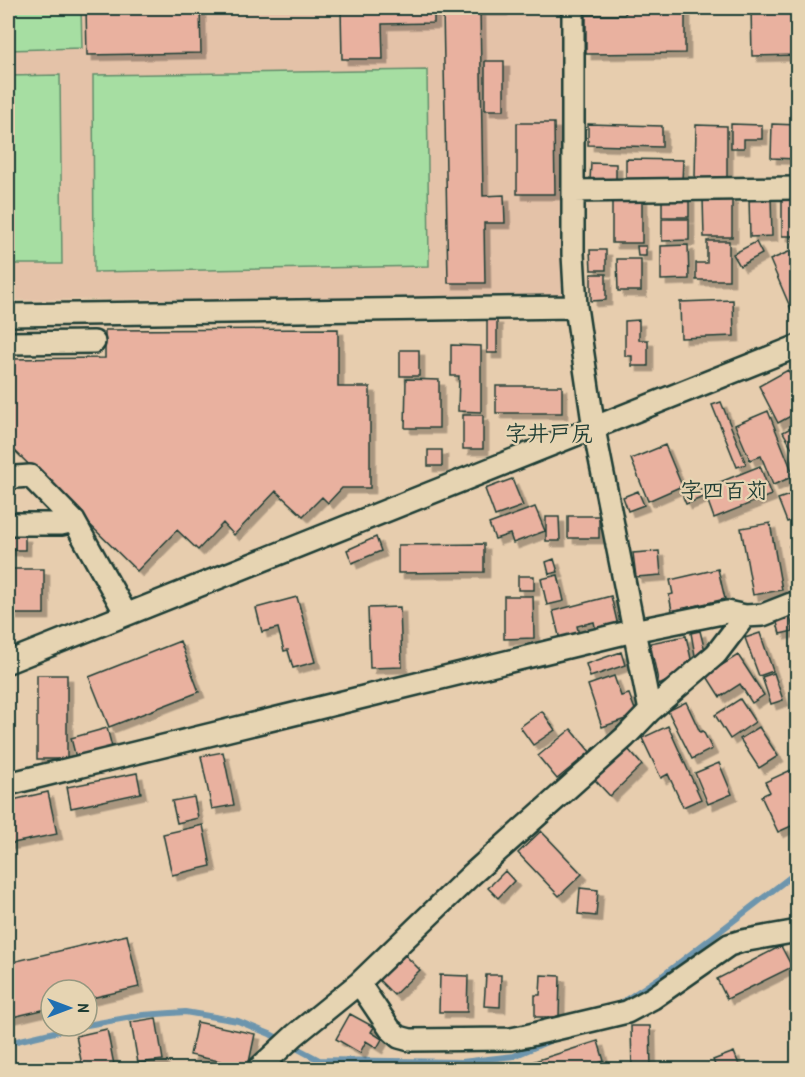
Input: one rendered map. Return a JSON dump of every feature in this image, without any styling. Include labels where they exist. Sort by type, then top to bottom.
[{"type":"street","points":[[573,8],[573,254],[576,307],[594,429],[650,711]]},
{"type":"street","points":[[573,191],[798,188]]},
{"type":"street","points":[[8,315],[576,307]]},
{"type":"street","points":[[8,343],[94,342]]},
{"type":"street","points":[[8,662],[798,346]]},
{"type":"street","points":[[12,477],[67,523],[122,615]]},
{"type":"street","points":[[8,524],[67,523]]},
{"type":"street","points":[[8,784],[633,631],[727,612],[745,616],[763,615],[798,602]]},
{"type":"street","points":[[257,1070],[295,1035],[359,983],[470,876],[640,723],[650,711],[716,654],[745,616]]},
{"type":"street","points":[[359,983],[390,1029],[399,1037],[410,1040],[511,1039],[627,1012],[653,998],[729,945],[798,931]]},
{"type":"shaded area","points":[[8,8],[560,8],[563,297],[8,300]]},
{"type":"green space","points":[[8,8],[81,8],[82,48],[8,50]]},
{"type":"green space","points":[[427,70],[429,266],[94,272],[93,75]]},
{"type":"green space","points":[[60,75],[62,264],[8,264],[8,76]]},
{"type":"building","points":[[86,8],[200,8],[201,53],[87,55]]},
{"type":"building","points":[[341,8],[434,8],[434,23],[382,24],[383,59],[342,59]]},
{"type":"building","points":[[443,8],[502,8],[502,10],[480,10],[483,196],[504,195],[505,223],[484,223],[485,283],[448,283]]},
{"type":"building","points":[[630,8],[685,8],[685,53],[586,54],[586,15],[624,15]]},
{"type":"building","points":[[751,8],[798,8],[798,55],[752,56]]},
{"type":"building","points":[[485,61],[504,61],[504,110],[485,110]]},
{"type":"building","points":[[517,123],[554,123],[555,194],[517,194]]},
{"type":"building","points":[[588,124],[662,126],[662,147],[588,145]]},
{"type":"building","points":[[731,124],[762,125],[762,139],[744,139],[744,148],[731,148]]},
{"type":"building","points":[[772,124],[798,125],[798,159],[771,158]]},
{"type":"building","points":[[696,125],[727,126],[727,179],[695,178]]},
{"type":"building","points":[[626,159],[683,160],[682,181],[626,180]]},
{"type":"building","points":[[591,163],[616,164],[616,180],[590,180]]},
{"type":"building","points":[[749,197],[771,197],[772,236],[750,237]]},
{"type":"building","points":[[782,197],[798,197],[798,236],[782,236]]},
{"type":"building","points":[[642,198],[642,243],[612,243],[612,199]]},
{"type":"building","points":[[662,198],[689,198],[689,217],[662,217]]},
{"type":"building","points":[[703,198],[732,198],[732,237],[704,237]]},
{"type":"building","points":[[662,219],[689,219],[689,240],[662,241]]},
{"type":"building","points":[[707,241],[729,241],[729,280],[696,280],[696,263],[707,263]]},
{"type":"building","points":[[756,242],[762,254],[740,266],[733,254]]},
{"type":"building","points":[[688,245],[689,279],[661,280],[661,246]]},
{"type":"building","points":[[637,246],[646,246],[646,256],[638,256]]},
{"type":"building","points":[[798,248],[798,315],[794,316],[770,260]]},
{"type":"building","points":[[590,250],[606,250],[606,270],[591,270]]},
{"type":"building","points":[[617,259],[641,259],[641,291],[618,291]]},
{"type":"building","points":[[591,274],[606,274],[606,300],[591,301]]},
{"type":"building","points":[[733,300],[734,336],[681,338],[680,302]]},
{"type":"building","points":[[487,319],[497,319],[497,353],[487,353]]},
{"type":"building","points":[[639,320],[639,340],[648,340],[648,366],[632,366],[632,356],[625,356],[625,321]]},
{"type":"building","points":[[338,329],[338,387],[370,387],[370,488],[342,488],[328,503],[322,497],[303,516],[276,491],[234,535],[223,523],[198,550],[177,530],[137,571],[8,444],[8,359],[105,358],[105,330]]},
{"type":"building","points":[[451,345],[481,346],[481,412],[458,411],[459,376],[451,376]]},
{"type":"building","points":[[400,350],[419,350],[419,376],[400,376]]},
{"type":"building","points":[[788,370],[798,388],[798,412],[778,423],[759,386]]},
{"type":"building","points":[[406,379],[439,380],[439,428],[405,428]]},
{"type":"building","points":[[496,386],[562,386],[562,413],[496,413]]},
{"type":"building","points":[[721,402],[746,464],[737,467],[712,405]]},
{"type":"building","points":[[768,411],[794,476],[773,485],[761,456],[750,460],[735,425]]},
{"type":"building","points":[[463,415],[483,415],[483,449],[463,449]]},
{"type":"building","points":[[798,424],[798,452],[795,453],[783,432]]},
{"type":"building","points":[[665,445],[682,486],[648,501],[631,459]]},
{"type":"building","points":[[428,450],[442,450],[442,466],[428,466]]},
{"type":"building","points":[[760,466],[771,495],[714,518],[706,496],[686,504],[683,497]]},
{"type":"building","points":[[512,479],[523,506],[495,516],[485,489]]},
{"type":"building","points":[[638,491],[644,505],[628,511],[623,497]]},
{"type":"building","points":[[798,492],[798,518],[787,522],[778,499]]},
{"type":"building","points":[[535,507],[545,531],[513,543],[510,534],[495,539],[489,524]]},
{"type":"building","points":[[568,516],[599,516],[599,538],[568,538]]},
{"type":"building","points":[[546,517],[559,517],[560,541],[546,541]]},
{"type":"building","points":[[770,523],[782,590],[753,595],[741,528]]},
{"type":"building","points":[[8,536],[25,536],[25,550],[8,550]]},
{"type":"building","points":[[376,537],[381,551],[352,563],[347,550]]},
{"type":"building","points":[[798,543],[798,568],[789,546]]},
{"type":"building","points":[[484,544],[484,572],[398,573],[398,545]]},
{"type":"building","points":[[659,551],[661,575],[636,577],[633,553]]},
{"type":"building","points":[[554,559],[558,572],[549,574],[546,562]]},
{"type":"building","points":[[12,569],[44,569],[44,614],[12,614]]},
{"type":"building","points":[[718,569],[725,599],[672,611],[669,595],[673,594],[670,580]]},
{"type":"building","points":[[558,575],[564,601],[547,605],[541,579]]},
{"type":"building","points":[[518,576],[534,576],[534,590],[518,590]]},
{"type":"building","points":[[504,596],[533,596],[534,638],[504,639]]},
{"type":"building","points":[[611,596],[618,626],[596,631],[594,622],[577,626],[579,635],[560,640],[553,611]]},
{"type":"building","points":[[297,597],[315,662],[293,668],[288,650],[284,651],[278,628],[262,632],[256,608]]},
{"type":"building","points":[[400,607],[402,667],[370,668],[368,608]]},
{"type":"building","points":[[790,616],[793,631],[780,634],[776,619]]},
{"type":"building","points":[[700,631],[706,655],[696,661],[691,633]]},
{"type":"building","points":[[760,633],[773,671],[759,676],[745,638]]},
{"type":"building","points":[[686,636],[693,668],[659,685],[650,643]]},
{"type":"building","points":[[796,640],[798,640],[798,691],[794,691]]},
{"type":"building","points":[[180,641],[199,692],[109,727],[89,677]]},
{"type":"building","points":[[621,652],[625,665],[590,677],[586,664]]},
{"type":"building","points":[[738,655],[764,695],[752,703],[740,684],[720,697],[706,675]]},
{"type":"building","points":[[774,673],[783,700],[771,704],[762,677]]},
{"type":"building","points":[[37,675],[67,675],[67,759],[37,759]]},
{"type":"building","points":[[614,676],[621,696],[629,694],[637,715],[602,727],[588,685]]},
{"type":"building","points":[[740,699],[755,722],[730,739],[715,715]]},
{"type":"building","points":[[686,702],[700,732],[703,731],[712,749],[692,759],[668,711]]},
{"type":"building","points":[[542,711],[555,730],[533,745],[520,727]]},
{"type":"building","points":[[668,726],[701,799],[683,807],[668,774],[661,778],[642,738]]},
{"type":"building","points":[[759,727],[778,756],[759,768],[740,739]]},
{"type":"building","points":[[107,728],[112,747],[76,758],[71,738]]},
{"type":"building","points":[[571,729],[590,752],[557,779],[538,756]]},
{"type":"building","points":[[628,749],[642,765],[610,796],[595,780]]},
{"type":"building","points":[[223,752],[234,805],[212,809],[201,756]]},
{"type":"building","points":[[719,763],[732,794],[708,804],[695,773]]},
{"type":"building","points":[[791,770],[798,783],[798,823],[778,832],[761,796],[770,792],[765,782]]},
{"type":"building","points":[[137,773],[141,793],[71,808],[67,787]]},
{"type":"building","points":[[48,792],[57,834],[8,844],[8,801]]},
{"type":"building","points":[[194,797],[198,818],[177,823],[172,801]]},
{"type":"building","points":[[203,825],[211,866],[172,875],[163,834]]},
{"type":"building","points":[[541,831],[582,874],[559,896],[518,853]]},
{"type":"building","points":[[505,871],[514,881],[498,898],[488,888]]},
{"type":"building","points":[[580,888],[598,890],[596,916],[578,914]]},
{"type":"building","points":[[127,935],[139,987],[99,996],[99,978],[39,978],[39,1011],[8,1018],[8,963]]},
{"type":"building","points":[[781,946],[792,967],[727,999],[717,979]]},
{"type":"building","points":[[405,955],[420,970],[394,995],[379,980]]},
{"type":"building","points":[[440,975],[468,976],[467,1012],[439,1012]]},
{"type":"building","points":[[486,975],[501,975],[500,1007],[484,1006]]},
{"type":"building","points":[[541,975],[560,976],[559,1017],[535,1017],[535,995],[540,995]]},
{"type":"building","points":[[350,1014],[374,1027],[371,1032],[382,1039],[377,1048],[366,1041],[360,1053],[336,1039]]},
{"type":"building","points":[[156,1018],[163,1060],[138,1063],[131,1022]]},
{"type":"building","points":[[197,1022],[255,1034],[248,1067],[190,1055]]},
{"type":"building","points":[[631,1026],[650,1026],[651,1070],[632,1070]]},
{"type":"building","points":[[107,1029],[115,1070],[83,1070],[76,1038],[99,1038],[99,1031]]},
{"type":"building","points":[[598,1041],[604,1061],[578,1070],[517,1070],[516,1067]]},
{"type":"building","points":[[734,1052],[741,1070],[717,1070],[713,1060]]},
{"type":"waterway","points":[[615,1007],[662,976],[798,871]]},
{"type":"waterway","points":[[99,1023],[143,1015],[185,1012],[238,1021],[270,1034],[319,1060],[462,1062],[514,1056],[556,1038]]},
{"type":"waterway","points":[[8,1043],[39,1036]]},
{"type":"district","name":"字井戸尻","points":[[549,433]]},
{"type":"district","name":"字四百苅","points":[[724,490]]}]
